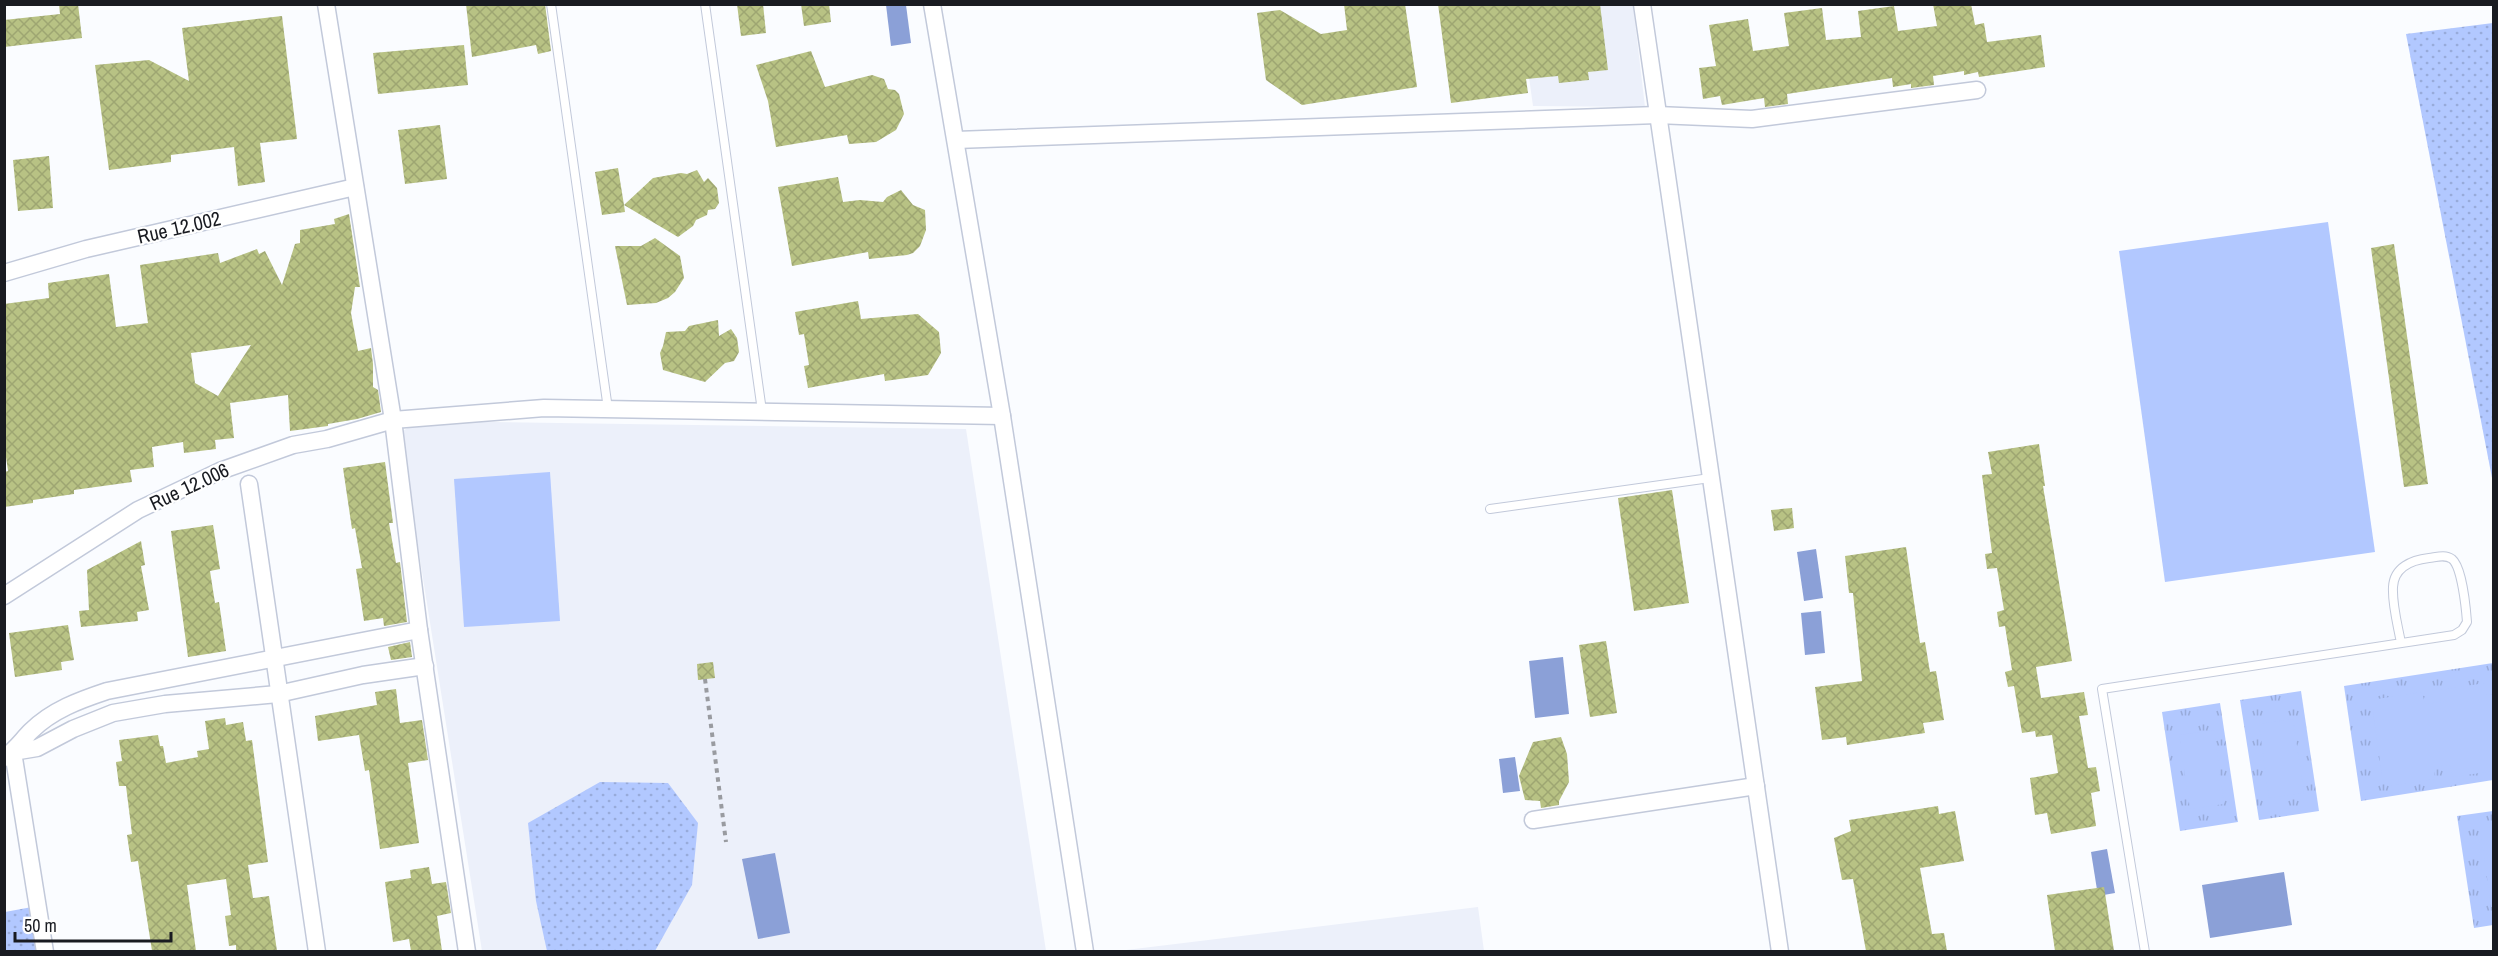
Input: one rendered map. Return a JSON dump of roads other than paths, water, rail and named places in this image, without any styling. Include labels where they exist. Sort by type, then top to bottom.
[{"type":"street","points":[[326,4],[393,420],[424,666],[467,951]]},
{"type":"street","points":[[932,4],[1002,416],[1085,951]]},
{"type":"street","points":[[1642,4],[1656,116],[1780,951]]},
{"type":"street","points":[[956,140],[1656,116],[1752,119],[1977,90]]},
{"type":"street","name":"Rue 12.002","points":[[4,273],[86,249],[356,187]]},
{"type":"street","name":"Rue 12.006","points":[[4,596],[138,510],[220,471],[293,445],[327,439],[393,420],[544,408],[1002,416]]},
{"type":"street","points":[[249,484],[317,951]]},
{"type":"street","points":[[9,755],[33,729],[72,703],[107,691],[419,630]]},
{"type":"street","points":[[9,755],[37,748],[73,729],[113,713],[165,704],[278,694],[363,675],[424,666]]},
{"type":"street","points":[[9,755],[45,951]]},
{"type":"street","points":[[1533,820],[1756,786]]},
{"type":"lane","points":[[552,4],[608,409]]},
{"type":"lane","points":[[705,4],[762,411]]},
{"type":"lane","points":[[1490,509],[1710,478]]},
{"type":"lane","points":[[2145,951],[2102,689],[2402,643],[2454,635],[2462,630],[2467,622],[2458,568],[2453,560],[2443,556],[2413,560],[2402,567],[2396,576],[2393,587],[2402,643]]}]
